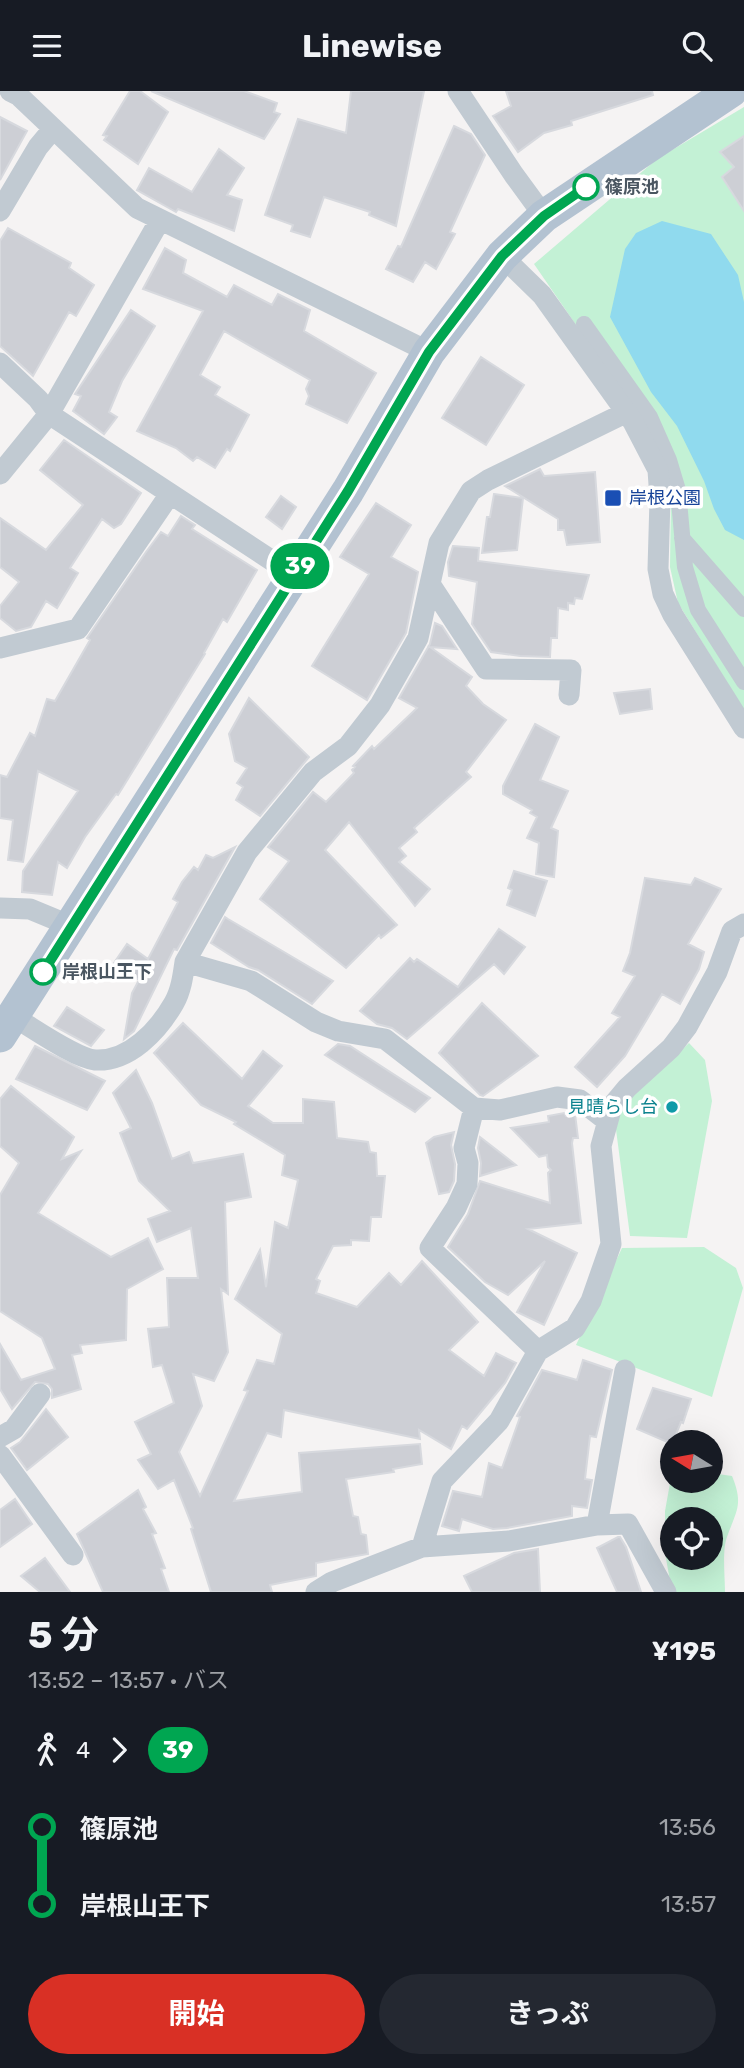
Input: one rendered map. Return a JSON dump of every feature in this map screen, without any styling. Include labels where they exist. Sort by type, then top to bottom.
[{"type":"main road","points":[[7,1027],[348,491],[429,352],[502,256],[544,216],[731,91]]},
{"type":"street","points":[[10,91],[18,95],[138,208],[429,352]]},
{"type":"street","points":[[458,91],[544,216]]},
{"type":"street","points":[[0,211],[38,146],[53,129]]},
{"type":"street","points":[[0,474],[49,414],[160,220]]},
{"type":"street","points":[[502,256],[542,295],[626,412],[658,470],[658,559],[663,594],[673,615],[744,728]]},
{"type":"street","points":[[584,324],[650,417],[669,460],[678,490],[685,567],[698,610],[744,682]]},
{"type":"street","points":[[0,363],[49,414],[294,575]]},
{"type":"street","points":[[7,1027],[93,1060],[120,1057],[134,1049],[175,1002],[185,962],[247,852],[313,772],[348,746],[380,705],[418,638],[439,543],[471,491],[626,412]]},
{"type":"street","points":[[0,648],[78,629],[170,494]]},
{"type":"street","points":[[682,538],[744,609]]},
{"type":"street","points":[[430,584],[486,669],[571,670],[569,695]]},
{"type":"street","points":[[0,908],[30,909],[71,926]]},
{"type":"street","points":[[422,1547],[442,1481],[499,1421],[538,1351],[575,1328],[591,1301],[611,1244],[601,1146],[612,1106],[627,1088],[671,1048],[687,1027],[717,972],[732,931],[744,924]]},
{"type":"street","points":[[185,962],[251,981],[316,1022],[338,1031],[385,1039],[474,1108],[500,1110],[557,1097],[580,1100],[607,1121]]},
{"type":"street","points":[[474,1108],[464,1148],[468,1163],[467,1184],[456,1208],[430,1248],[538,1351]]},
{"type":"street","points":[[597,1525],[625,1370]]},
{"type":"street","points":[[0,1437],[14,1429],[40,1394]]},
{"type":"street","points":[[0,1455],[73,1555]]},
{"type":"street","points":[[316,1592],[343,1578],[422,1547],[509,1541],[597,1525],[628,1524],[666,1592]]},
{"type":"green space","name":"岸根公園","points":[[744,107],[744,710],[678,603],[670,567],[671,496],[664,464],[645,425],[534,264],[657,159]]},
{"type":"green space","points":[[689,1043],[705,1060],[712,1101],[687,1238],[630,1236],[615,1122],[628,1101]]},
{"type":"green space","points":[[704,1247],[736,1268],[743,1288],[712,1397],[576,1345],[622,1248]]},
{"type":"green space","points":[[723,1475],[732,1476],[738,1501],[725,1542],[725,1592],[672,1592],[668,1570],[723,1570],[723,1507],[666,1507],[668,1493],[723,1493]]},
{"type":"water","name":"篠原池","points":[[662,221],[711,234],[738,275],[744,302],[744,540],[725,530],[677,426],[651,392],[610,317],[625,249],[636,233]]},
{"type":"building","points":[[130,91],[140,91],[168,112],[138,164],[104,140],[107,136],[103,135]]},
{"type":"building","points":[[151,91],[244,91],[277,103],[274,112],[280,114],[264,139]]},
{"type":"building","points":[[351,91],[424,91],[396,226],[369,215],[370,212],[324,197],[310,237],[291,231],[293,225],[265,215],[298,119],[346,133]]},
{"type":"building","points":[[506,91],[652,91],[653,95],[571,121],[572,125],[544,133],[518,152],[493,116],[511,106]]},
{"type":"building","points":[[0,117],[27,131],[0,180]]},
{"type":"building","points":[[454,126],[471,134],[485,155],[450,232],[455,234],[436,269],[425,262],[413,282],[386,269],[398,246],[401,247]]},
{"type":"building","points":[[744,136],[744,211],[722,177],[734,167],[720,152]]},
{"type":"building","points":[[219,149],[244,168],[227,195],[242,200],[234,231],[178,209],[176,212],[137,190],[149,168],[192,192]]},
{"type":"building","points":[[8,228],[71,263],[69,268],[94,285],[76,316],[69,312],[33,376],[0,346],[0,241]]},
{"type":"building","points":[[165,248],[186,260],[183,273],[227,297],[234,285],[272,305],[278,294],[310,310],[304,331],[376,373],[347,423],[306,404],[309,396],[306,389],[310,380],[224,331],[200,375],[220,387],[215,395],[249,415],[230,451],[227,449],[215,468],[197,457],[193,461],[176,448],[137,431],[203,311],[143,289]]},
{"type":"building","points":[[131,310],[155,326],[122,381],[109,412],[117,417],[104,434],[73,411],[81,396],[75,394]]},
{"type":"building","points":[[481,357],[524,385],[486,445],[442,418]]},
{"type":"building","points":[[64,440],[141,493],[121,524],[114,528],[102,519],[70,568],[78,573],[57,608],[46,601],[31,627],[16,631],[0,618],[0,606],[19,582],[0,567],[0,518],[46,550],[83,505],[40,470]]},
{"type":"building","points":[[540,469],[544,476],[595,472],[600,542],[567,545],[564,530],[558,530],[558,519],[505,486]]},
{"type":"building","points":[[494,494],[523,498],[517,550],[482,553],[487,517],[490,517]]},
{"type":"building","points":[[281,496],[296,507],[282,529],[266,517]]},
{"type":"building","points":[[376,503],[411,525],[391,557],[418,572],[406,633],[367,700],[312,666],[369,574],[340,557]]},
{"type":"building","points":[[181,516],[195,525],[192,529],[257,570],[227,622],[223,619],[205,654],[118,795],[116,794],[85,837],[67,868],[58,862],[52,895],[22,892],[23,871],[78,791],[38,771],[23,862],[8,860],[13,820],[0,818],[0,775],[7,777],[30,733],[35,736],[47,699],[55,701],[90,640],[87,638],[146,552],[161,532],[168,536]]},
{"type":"building","points":[[453,546],[479,548],[478,561],[589,575],[582,599],[575,598],[574,604],[568,603],[568,610],[558,608],[557,638],[551,638],[550,657],[491,652],[472,624],[477,582],[449,576],[448,562]]},
{"type":"building","points":[[435,623],[442,626],[457,649],[430,647],[472,677],[466,686],[483,704],[506,720],[466,772],[471,777],[414,828],[417,832],[399,848],[406,856],[399,862],[430,889],[415,906],[349,822],[325,850],[397,925],[381,938],[379,935],[346,968],[260,899],[289,861],[268,847],[313,792],[326,802],[354,773],[353,766],[372,746],[374,749],[417,708],[399,698],[430,644]]},
{"type":"building","points":[[650,689],[652,709],[620,714],[614,693]]},
{"type":"building","points":[[249,698],[309,757],[260,816],[236,800],[243,787],[237,783],[247,768],[235,761],[229,734]]},
{"type":"building","points":[[535,724],[559,737],[540,780],[568,791],[551,828],[558,831],[554,877],[536,874],[539,843],[527,838],[537,817],[530,813],[532,810],[503,794],[503,786]]},
{"type":"building","points":[[235,847],[177,950],[174,949],[134,1031],[124,1039],[132,993],[139,980],[114,963],[127,944],[148,959],[178,902],[173,899],[182,882],[194,867],[198,870],[206,855],[213,858]]},
{"type":"building","points":[[514,871],[547,881],[535,916],[507,905],[512,890],[508,888]]},
{"type":"building","points":[[645,878],[691,885],[695,878],[721,889],[688,944],[704,952],[699,969],[680,1004],[662,994],[625,1056],[597,1087],[575,1067],[620,1017],[612,1013],[635,976],[623,971],[630,953]]},
{"type":"building","points":[[225,917],[333,981],[312,1004],[249,967],[211,943]]},
{"type":"building","points":[[499,929],[525,947],[504,974],[494,964],[407,1039],[392,1028],[377,1024],[360,1011],[410,958],[414,962],[417,959],[458,987]]},
{"type":"building","points":[[482,1003],[538,1056],[483,1096],[439,1053]]},
{"type":"building","points":[[67,1007],[104,1030],[91,1046],[54,1026]]},
{"type":"building","points":[[183,1023],[242,1079],[263,1051],[282,1066],[248,1106],[273,1123],[303,1123],[303,1099],[334,1102],[337,1138],[368,1142],[370,1152],[376,1153],[377,1176],[385,1176],[381,1217],[371,1217],[369,1241],[351,1240],[351,1245],[333,1246],[316,1279],[320,1281],[316,1293],[357,1307],[389,1273],[401,1285],[422,1261],[478,1322],[449,1350],[484,1376],[496,1353],[516,1363],[505,1383],[467,1429],[462,1426],[451,1449],[419,1430],[420,1439],[284,1410],[281,1437],[267,1433],[234,1501],[302,1492],[299,1453],[420,1444],[422,1464],[393,1469],[394,1472],[346,1479],[353,1516],[358,1517],[361,1534],[366,1535],[368,1554],[316,1563],[316,1576],[270,1585],[272,1592],[211,1592],[191,1529],[193,1528],[174,1480],[158,1489],[138,1460],[151,1454],[135,1422],[174,1403],[162,1365],[153,1367],[148,1329],[169,1327],[167,1278],[198,1278],[191,1228],[157,1242],[148,1219],[170,1211],[139,1181],[120,1133],[131,1128],[113,1093],[136,1070],[152,1103],[172,1159],[189,1152],[193,1163],[243,1154],[251,1197],[225,1202],[228,1294],[221,1289],[228,1352],[214,1381],[193,1374],[202,1406],[179,1452],[200,1496],[248,1391],[244,1390],[257,1360],[274,1364],[282,1334],[235,1299],[260,1250],[266,1287],[275,1222],[288,1228],[298,1180],[282,1175],[285,1155],[234,1124],[236,1122],[201,1105],[154,1053]]},
{"type":"building","points":[[338,1044],[350,1046],[430,1098],[415,1112],[325,1055]]},
{"type":"building","points":[[35,1046],[105,1081],[87,1110],[16,1079]]},
{"type":"building","points":[[11,1086],[74,1137],[62,1159],[81,1151],[38,1213],[111,1257],[148,1238],[163,1269],[127,1289],[126,1340],[80,1345],[82,1353],[72,1355],[81,1389],[52,1398],[52,1389],[48,1384],[35,1382],[12,1409],[0,1389],[0,1344],[21,1380],[55,1369],[42,1338],[0,1311],[0,1195],[19,1163],[0,1146],[0,1099]]},
{"type":"building","points":[[564,1113],[566,1116],[575,1114],[578,1138],[573,1138],[572,1143],[581,1223],[528,1229],[577,1253],[544,1325],[517,1312],[545,1261],[508,1295],[485,1282],[448,1247],[468,1214],[480,1181],[550,1203],[548,1173],[551,1170],[548,1167],[547,1155],[539,1157],[511,1128],[549,1122],[548,1116]]},
{"type":"building","points":[[454,1132],[451,1145],[455,1164],[454,1181],[449,1192],[439,1194],[426,1143],[434,1137]]},
{"type":"building","points":[[480,1137],[516,1165],[480,1176]]},
{"type":"building","points":[[583,1360],[612,1370],[596,1437],[590,1436],[585,1479],[592,1480],[587,1508],[572,1506],[572,1516],[507,1528],[493,1529],[462,1519],[459,1531],[442,1526],[453,1491],[482,1497],[489,1463],[502,1468],[520,1417],[517,1416],[542,1370],[577,1380]]},
{"type":"building","points":[[653,1388],[691,1399],[678,1430],[660,1430],[660,1439],[637,1429]]},
{"type":"building","points":[[46,1409],[68,1437],[27,1470],[11,1448],[20,1442]]},
{"type":"building","points":[[138,1490],[146,1507],[143,1509],[156,1533],[152,1534],[165,1568],[161,1569],[169,1592],[103,1592],[77,1534]]},
{"type":"building","points":[[15,1499],[32,1524],[0,1547],[0,1510]]},
{"type":"building","points":[[618,1537],[626,1547],[641,1592],[617,1592],[597,1548]]},
{"type":"building","points":[[538,1549],[540,1592],[472,1592],[464,1576],[514,1553]]},
{"type":"building","points":[[45,1558],[70,1592],[40,1592],[21,1576]]},
{"type":"bus line","name":"39","points":[[43,972],[348,491],[429,352],[502,256],[544,216],[586,187]]},
{"type":"place","name":"篠原池","points":[[586,187]]},
{"type":"place","name":"岸根公園","points":[[613,498]]},
{"type":"place","name":"岸根山王下","points":[[43,972]]},
{"type":"place","name":"見晴らし台","points":[[672,1107]]}]
